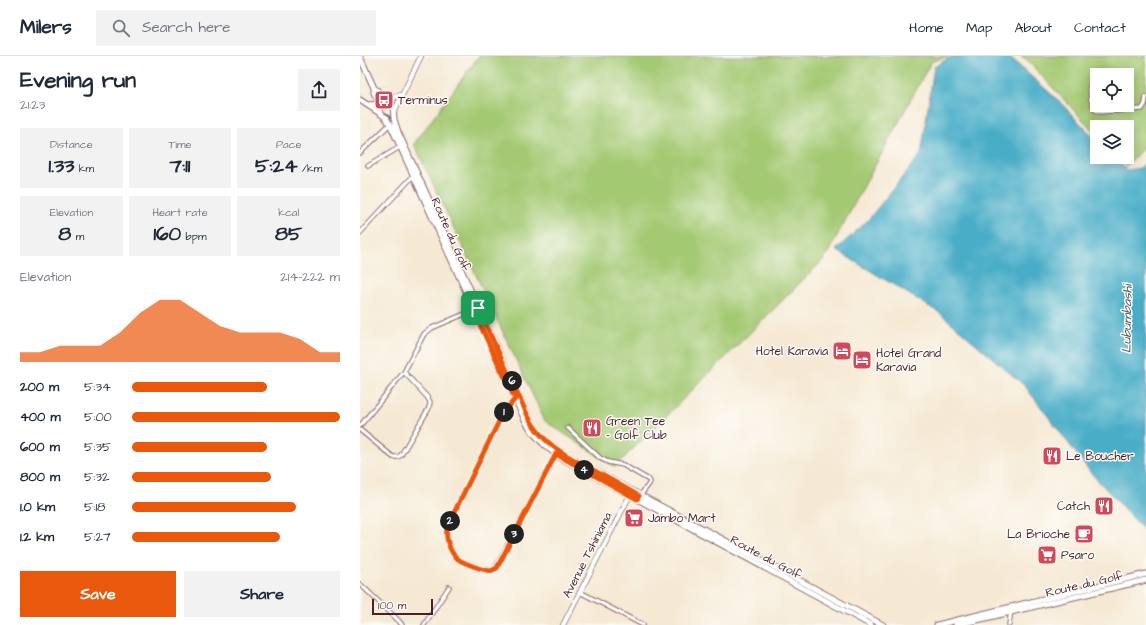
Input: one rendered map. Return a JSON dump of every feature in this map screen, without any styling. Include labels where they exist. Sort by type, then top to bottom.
[{"type":"main road","points":[[360,57],[374,88],[374,93],[382,101],[391,104],[398,132],[415,174]]},
{"type":"main road","points":[[360,100],[390,118],[394,113]]},
{"type":"main road","points":[[368,105],[382,101]]},
{"type":"main road","points":[[382,101],[378,108],[383,115]]},
{"type":"main road","name":"Route du Golf","points":[[383,115],[390,124],[400,147],[415,174],[517,397],[526,422],[534,435],[545,446],[557,453],[872,625]]},
{"type":"main road","points":[[638,497],[883,625]]},
{"type":"main road","points":[[1035,603],[1146,574]]},
{"type":"main road","name":"Route du Golf","points":[[956,625],[1035,603],[1146,580]]},
{"type":"main road","points":[[937,625],[1011,609]]},
{"type":"street","points":[[394,113],[421,56]]},
{"type":"street","points":[[382,101],[401,96]]},
{"type":"street","points":[[1134,110],[1142,109],[1145,104],[1146,97]]},
{"type":"street","points":[[360,153],[390,124]]},
{"type":"street","points":[[368,166],[400,147]]},
{"type":"street","points":[[360,233],[415,174]]},
{"type":"street","points":[[360,426],[404,372],[424,334],[476,309]]},
{"type":"street","points":[[361,431],[393,456],[401,455],[430,404],[428,398],[404,372]]},
{"type":"street","points":[[517,397],[503,413],[447,528],[446,535],[455,556],[461,561],[487,570],[491,571],[495,569],[557,453]]},
{"type":"street","points":[[568,428],[600,458],[608,462],[623,465],[649,480],[649,484],[638,497]]},
{"type":"street","name":"Avenue Tshiniama","points":[[563,625],[631,493]]},
{"type":"street","points":[[360,584],[402,625]]},
{"type":"street","points":[[424,625],[450,587]]},
{"type":"street","points":[[580,592],[643,625]]},
{"type":"street","points":[[1009,625],[1011,609]]},
{"type":"green space","points":[[479,56],[948,56],[931,62],[825,258],[615,467],[545,421],[414,144]]},
{"type":"green space","points":[[1021,56],[1146,56],[1145,146],[1134,158],[1134,120],[1090,120],[1090,128],[1026,59]]},
{"type":"water","name":"Lubumbashi","points":[[956,56],[1008,56],[1057,99],[1090,134],[1090,164],[1121,164],[1127,170],[1140,168],[1146,162],[1146,532],[1091,473],[1025,386],[940,313],[836,250],[868,220],[921,154],[934,67],[948,58]]},
{"type":"place","name":"Terminus","points":[[384,100]]},
{"type":"place","name":"Hotel Karavia","points":[[842,351]]},
{"type":"place","name":"Hotel Grand Karavia","points":[[862,360]]},
{"type":"place","name":"Green Tee - Golf Club","points":[[592,428]]},
{"type":"place","name":"Le Boucher","points":[[1052,456]]},
{"type":"place","name":"Catch","points":[[1104,506]]},
{"type":"place","name":"Jambo Mart","points":[[634,518]]},
{"type":"place","name":"La Brioche","points":[[1084,534]]},
{"type":"place","name":"Psaro","points":[[1047,555]]},
{"type":"route","points":[[478,308],[528,416],[537,432],[544,440],[558,451],[639,496],[637,499],[556,454],[497,568],[491,571],[461,561],[452,551],[446,535],[448,525],[503,413],[508,405],[515,399],[473,310],[478,308]]}]
